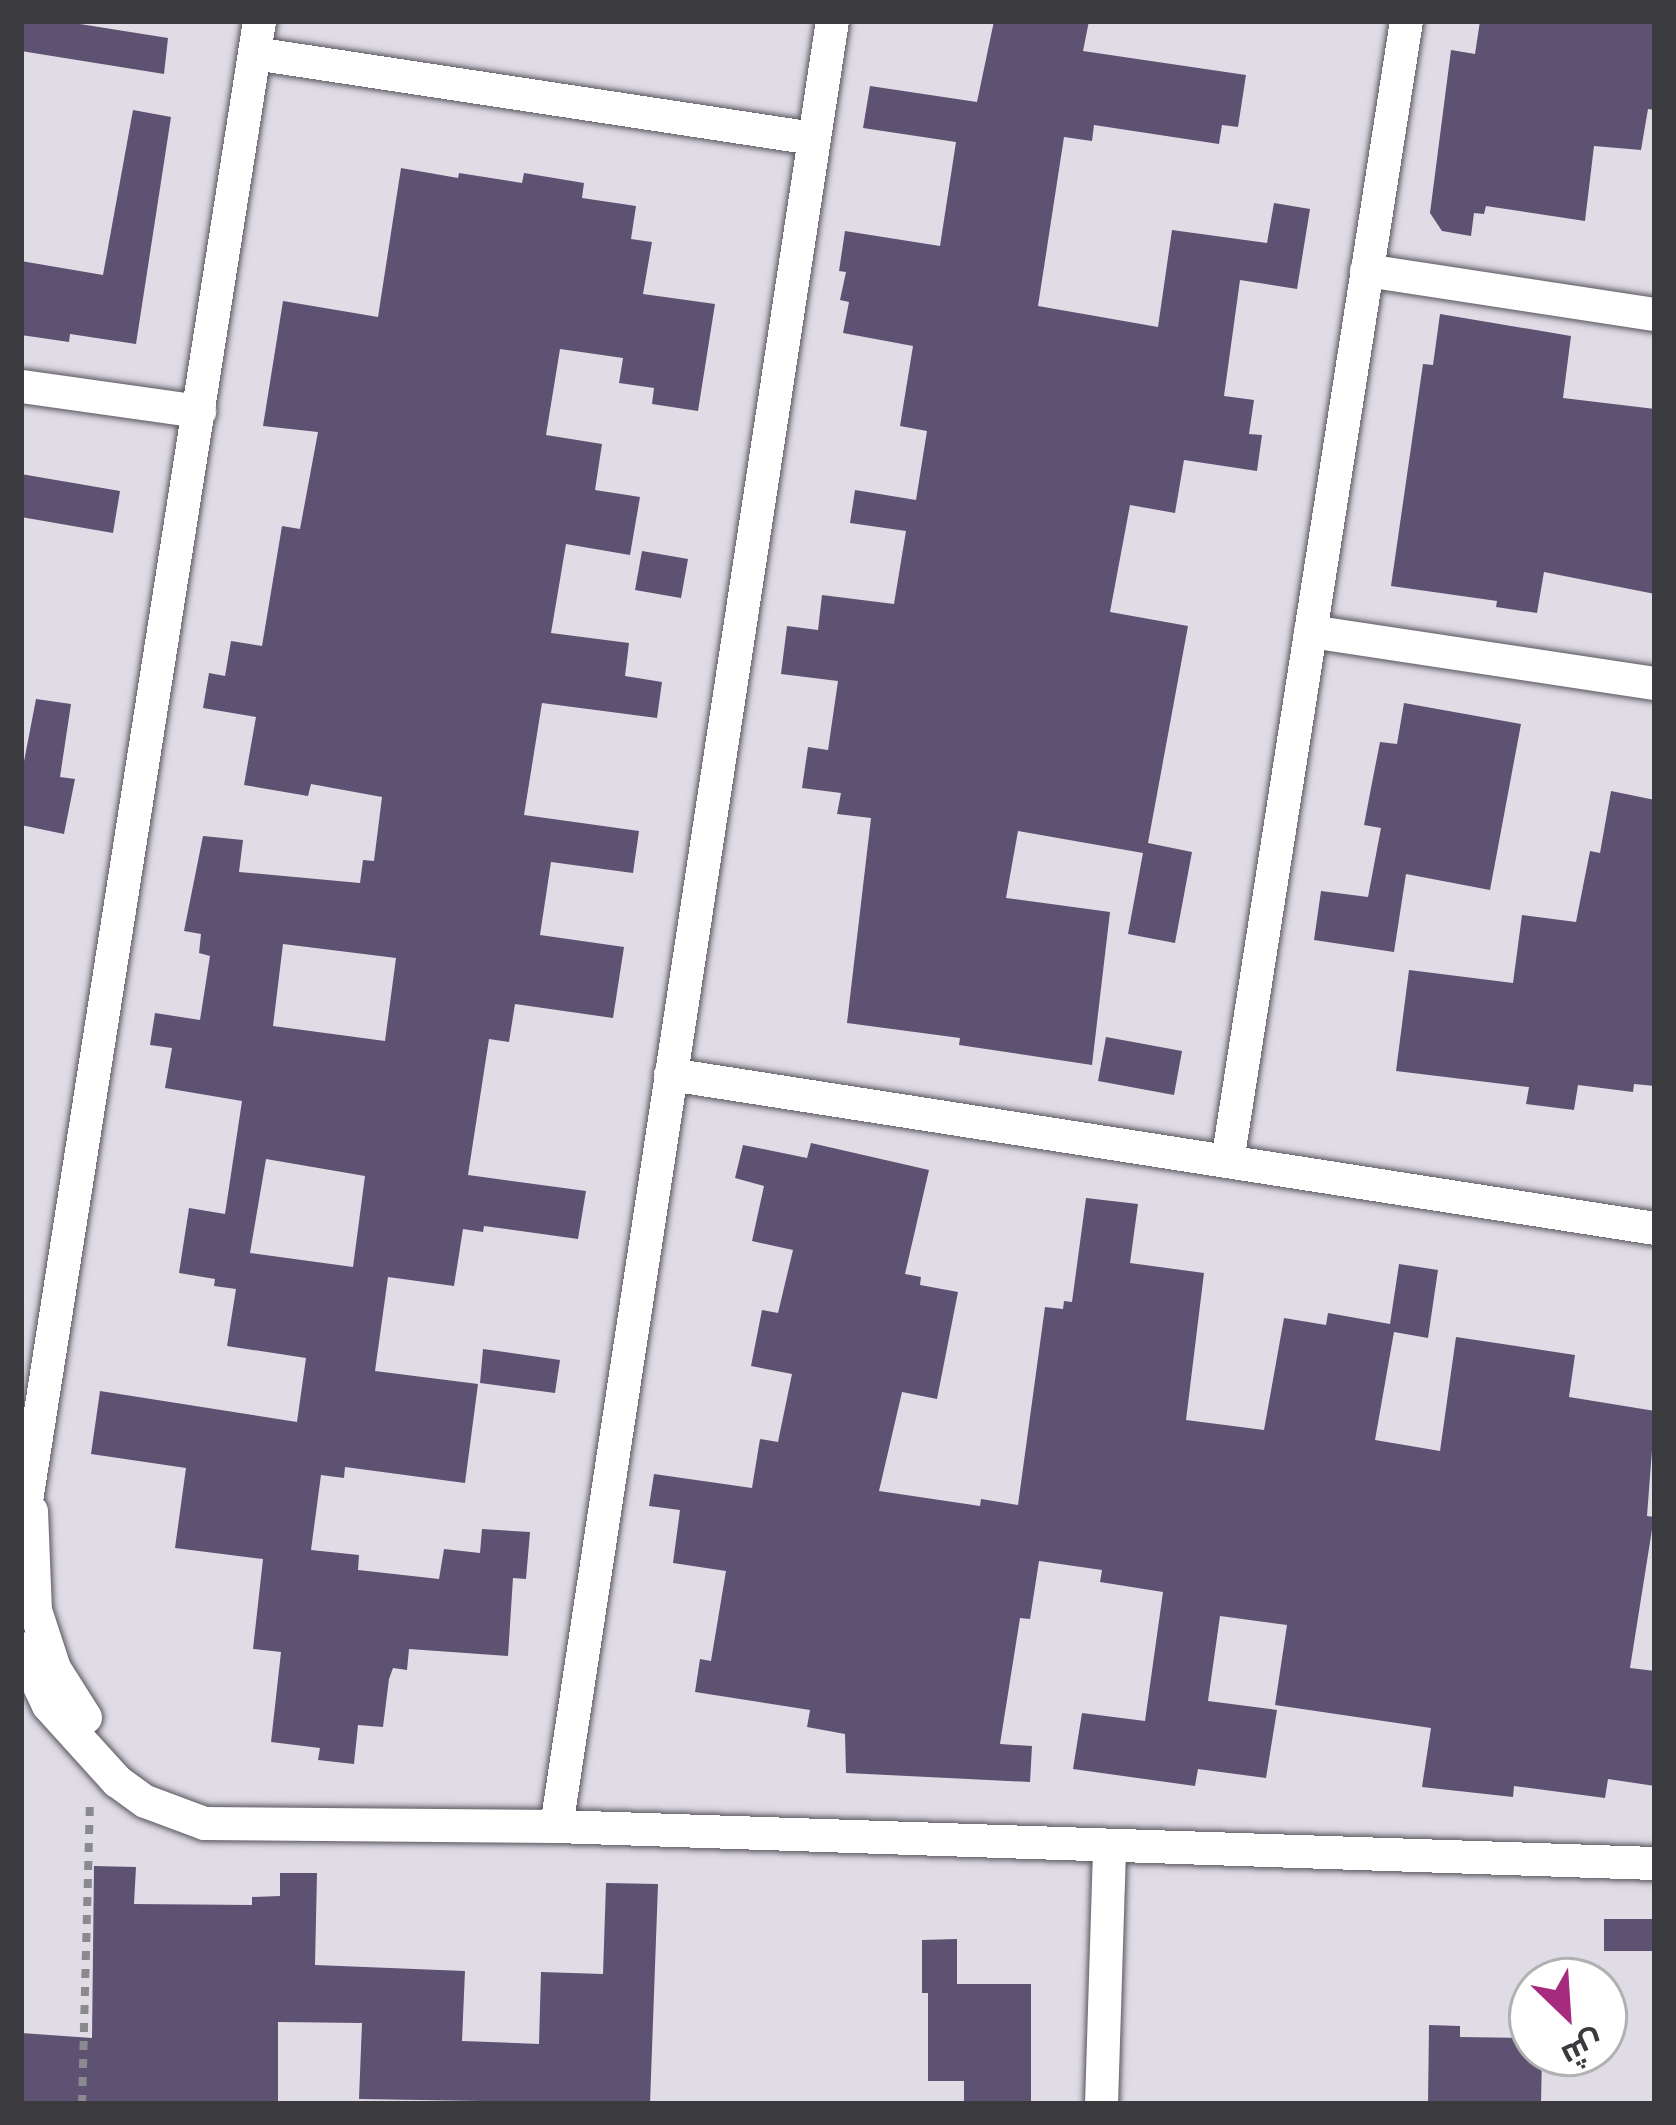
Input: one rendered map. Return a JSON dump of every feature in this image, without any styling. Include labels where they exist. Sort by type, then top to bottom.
[{"type":"street","points":[[556,1826],[832,21]]},
{"type":"street","points":[[1226,1161],[1406,21]]},
{"type":"street","points":[[21,1532],[257,37],[813,138]]},
{"type":"street","points":[[1366,270],[1655,314]]},
{"type":"street","points":[[21,386],[199,412]]},
{"type":"street","points":[[1310,631],[1655,682]]},
{"type":"street","points":[[670,1074],[1655,1228]]},
{"type":"street","points":[[31,1491],[35,1610],[84,1738]]},
{"type":"street","points":[[21,1648],[34,1681],[145,1801],[191,1820],[270,1826],[327,1821],[556,1826],[1655,1863]]},
{"type":"street","points":[[1101,2104],[1109,1845]]},
{"type":"path","points":[[82,2104],[84,1738]]},
{"type":"building","points":[[21,21],[61,21],[168,38],[164,74],[21,51]]},
{"type":"building","points":[[994,21],[1089,21],[1083,51],[1246,75],[1238,127],[1222,125],[1219,144],[1094,125],[1092,141],[1064,137],[1038,306],[1158,327],[1172,230],[1267,243],[1274,203],[1310,209],[1297,289],[1240,280],[1224,396],[1254,400],[1249,434],[1262,435],[1257,471],[1184,460],[1175,513],[1130,505],[1110,612],[1188,626],[1148,843],[1192,852],[1175,943],[1128,934],[1143,853],[1018,831],[1006,898],[1110,912],[1092,1065],[959,1045],[960,1038],[847,1023],[871,818],[837,814],[841,793],[802,788],[808,747],[828,750],[838,681],[781,674],[787,626],[818,630],[822,595],[894,604],[906,531],[850,523],[855,490],[916,500],[927,431],[900,426],[913,346],[843,333],[849,302],[840,300],[846,272],[839,271],[845,231],[940,246],[956,142],[863,128],[870,86],[977,102]]},
{"type":"building","points":[[1480,21],[1655,21],[1655,110],[1648,109],[1641,150],[1594,146],[1585,221],[1486,206],[1484,214],[1474,213],[1471,236],[1442,231],[1430,213],[1451,50],[1475,54]]},
{"type":"building","points":[[133,110],[171,117],[136,344],[70,334],[69,342],[21,335],[21,261],[103,275]]},
{"type":"building","points":[[401,168],[458,178],[459,173],[522,183],[524,173],[584,183],[582,198],[636,206],[631,239],[652,242],[643,294],[715,304],[698,411],[652,404],[654,388],[619,383],[623,358],[560,349],[546,435],[602,444],[595,490],[640,497],[630,555],[566,544],[551,633],[629,643],[625,676],[662,682],[657,718],[542,703],[524,815],[639,831],[633,873],[551,862],[540,935],[624,947],[613,1018],[515,1004],[509,1042],[489,1039],[468,1175],[586,1191],[578,1239],[484,1226],[483,1232],[463,1229],[454,1286],[388,1277],[375,1371],[478,1384],[465,1483],[345,1467],[344,1478],[321,1475],[311,1550],[359,1555],[358,1570],[439,1579],[444,1549],[480,1553],[482,1529],[530,1532],[526,1579],[513,1578],[508,1656],[409,1649],[407,1670],[393,1668],[389,1679],[383,1727],[358,1725],[354,1764],[318,1760],[320,1748],[271,1742],[281,1652],[253,1649],[263,1559],[175,1548],[186,1468],[91,1454],[100,1391],[297,1422],[306,1358],[227,1346],[236,1289],[214,1286],[215,1279],[179,1273],[189,1208],[225,1214],[242,1101],[165,1088],[172,1048],[150,1045],[155,1013],[200,1020],[210,956],[199,953],[201,934],[184,931],[203,836],[243,840],[239,872],[360,883],[363,860],[374,861],[382,797],[311,784],[308,796],[244,785],[256,717],[203,708],[209,673],[225,676],[231,641],[262,646],[282,526],[300,529],[318,432],[263,426],[283,301],[378,317]],"holes":[[[283,944],[396,958],[385,1041],[273,1026]],[[266,1159],[365,1176],[353,1267],[250,1253]]]},
{"type":"building","points":[[1440,314],[1571,336],[1563,398],[1655,409],[1655,594],[1544,572],[1537,613],[1496,607],[1497,601],[1391,586],[1423,364],[1433,365]]},
{"type":"building","points":[[21,474],[120,491],[113,533],[21,517]]},
{"type":"building","points":[[642,551],[688,559],[681,598],[635,590]]},
{"type":"building","points":[[36,699],[71,704],[60,777],[75,779],[64,834],[21,825],[21,777]]},
{"type":"building","points":[[1404,703],[1521,724],[1490,890],[1406,874],[1394,952],[1314,940],[1321,891],[1368,897],[1381,828],[1364,825],[1380,742],[1397,744]]},
{"type":"building","points":[[1611,791],[1655,800],[1655,1086],[1634,1084],[1633,1092],[1578,1085],[1574,1110],[1526,1104],[1529,1087],[1396,1071],[1409,970],[1513,983],[1522,915],[1576,922],[1590,851],[1600,853]]},
{"type":"building","points":[[1106,1037],[1182,1051],[1174,1095],[1098,1081]]},
{"type":"building","points":[[811,1143],[929,1170],[905,1274],[921,1277],[920,1285],[958,1292],[937,1399],[902,1392],[879,1491],[980,1506],[981,1499],[1018,1505],[1045,1307],[1063,1309],[1064,1301],[1072,1302],[1086,1198],[1138,1204],[1130,1263],[1204,1273],[1186,1420],[1264,1430],[1284,1318],[1326,1325],[1328,1313],[1390,1324],[1399,1264],[1438,1270],[1428,1338],[1394,1332],[1375,1440],[1440,1451],[1456,1337],[1575,1355],[1569,1397],[1655,1411],[1647,1516],[1654,1517],[1630,1668],[1655,1671],[1655,1786],[1608,1779],[1605,1798],[1514,1786],[1513,1797],[1422,1787],[1431,1728],[1275,1705],[1287,1625],[1220,1616],[1208,1701],[1277,1710],[1266,1778],[1198,1769],[1195,1786],[1073,1769],[1082,1713],[1145,1721],[1163,1592],[1100,1582],[1102,1570],[1039,1561],[1030,1619],[1020,1618],[1000,1744],[1032,1746],[1030,1782],[846,1773],[845,1734],[807,1727],[810,1710],[695,1692],[700,1659],[711,1661],[726,1571],[673,1563],[680,1510],[649,1506],[654,1474],[752,1488],[760,1439],[778,1442],[792,1374],[751,1366],[762,1310],[778,1313],[793,1250],[752,1241],[764,1186],[735,1178],[743,1145],[807,1158]]},
{"type":"building","points":[[483,1349],[560,1360],[555,1393],[480,1383]]},
{"type":"building","points":[[94,1866],[136,1867],[134,1904],[252,1905],[252,1897],[280,1896],[280,1873],[317,1873],[315,1965],[465,1971],[462,2041],[539,2044],[541,1972],[603,1974],[606,1883],[658,1884],[650,2104],[359,2099],[362,2023],[278,2022],[278,2104],[21,2104],[21,2033],[92,2038]]},
{"type":"building","points":[[1604,1919],[1655,1919],[1655,1951],[1604,1951]]},
{"type":"building","points":[[957,1939],[957,1984],[1031,1984],[1031,2104],[964,2104],[964,2081],[928,2081],[928,1993],[922,1993],[922,1940]]},
{"type":"building","points":[[1429,2025],[1460,2026],[1460,2037],[1508,2038],[1508,2077],[1542,2077],[1541,2104],[1428,2104]]}]
